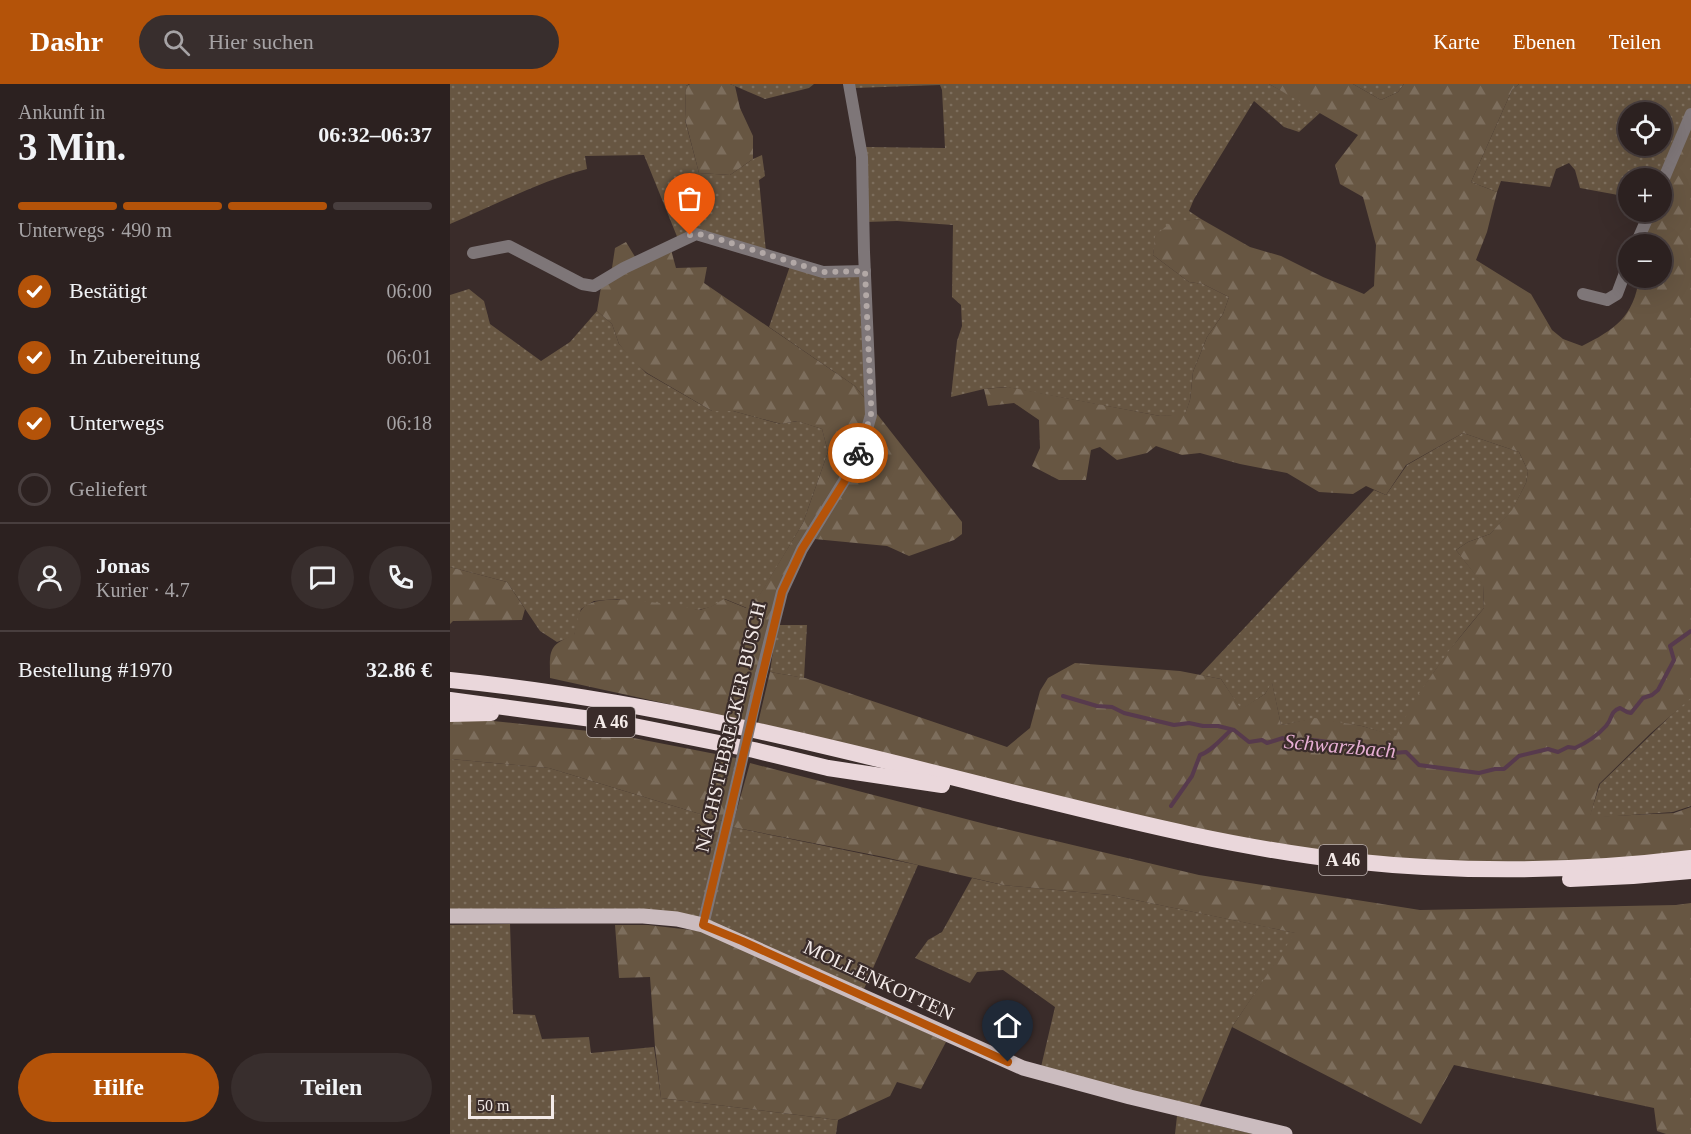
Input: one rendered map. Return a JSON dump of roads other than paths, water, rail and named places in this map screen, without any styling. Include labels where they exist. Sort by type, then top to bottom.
[{"type":"highway","name":"A 46","points":[[450,680],[543,691],[683,716],[760,732],[1166,829],[1304,855],[1406,866],[1507,870],[1612,866],[1691,858]]},
{"type":"highway","name":"A 46","points":[[450,700],[543,711],[679,735],[828,768],[955,787],[1135,833],[1246,857],[1311,867],[1413,877],[1506,881],[1623,877],[1691,871]]},
{"type":"highway","points":[[450,714],[543,711]]},
{"type":"main road","name":"MOLLENKOTTEN","points":[[450,916],[643,916],[677,919],[703,925],[1023,1068],[1130,1097],[1285,1134]]},
{"type":"street","name":"NÄCHSTEBRECKER BUSCH","points":[[703,925],[782,592],[802,549],[844,482],[862,443],[871,415],[862,158],[849,84]]},
{"type":"street","points":[[1668,168],[1691,114]]},
{"type":"street","points":[[473,253],[509,246],[539,264],[582,284],[594,286],[624,268],[696,234],[823,272],[865,271]]},
{"type":"street","points":[[1583,294],[1607,300],[1617,294],[1619,288]]},
{"type":"waterway","name":"Schwarzbach","points":[[1063,696],[1174,725],[1189,723],[1218,726],[1234,730],[1249,742],[1262,740],[1267,743],[1283,738],[1291,744],[1313,740],[1336,743],[1345,747],[1362,745],[1379,751],[1406,752],[1419,765],[1479,773],[1504,769],[1519,756],[1548,749],[1558,752],[1568,747],[1575,748],[1603,729],[1620,708],[1631,713],[1643,698],[1658,690],[1674,660],[1670,646],[1691,631]]},
{"type":"waterway","points":[[1171,806],[1192,776],[1200,755],[1213,747],[1231,730]]}]
